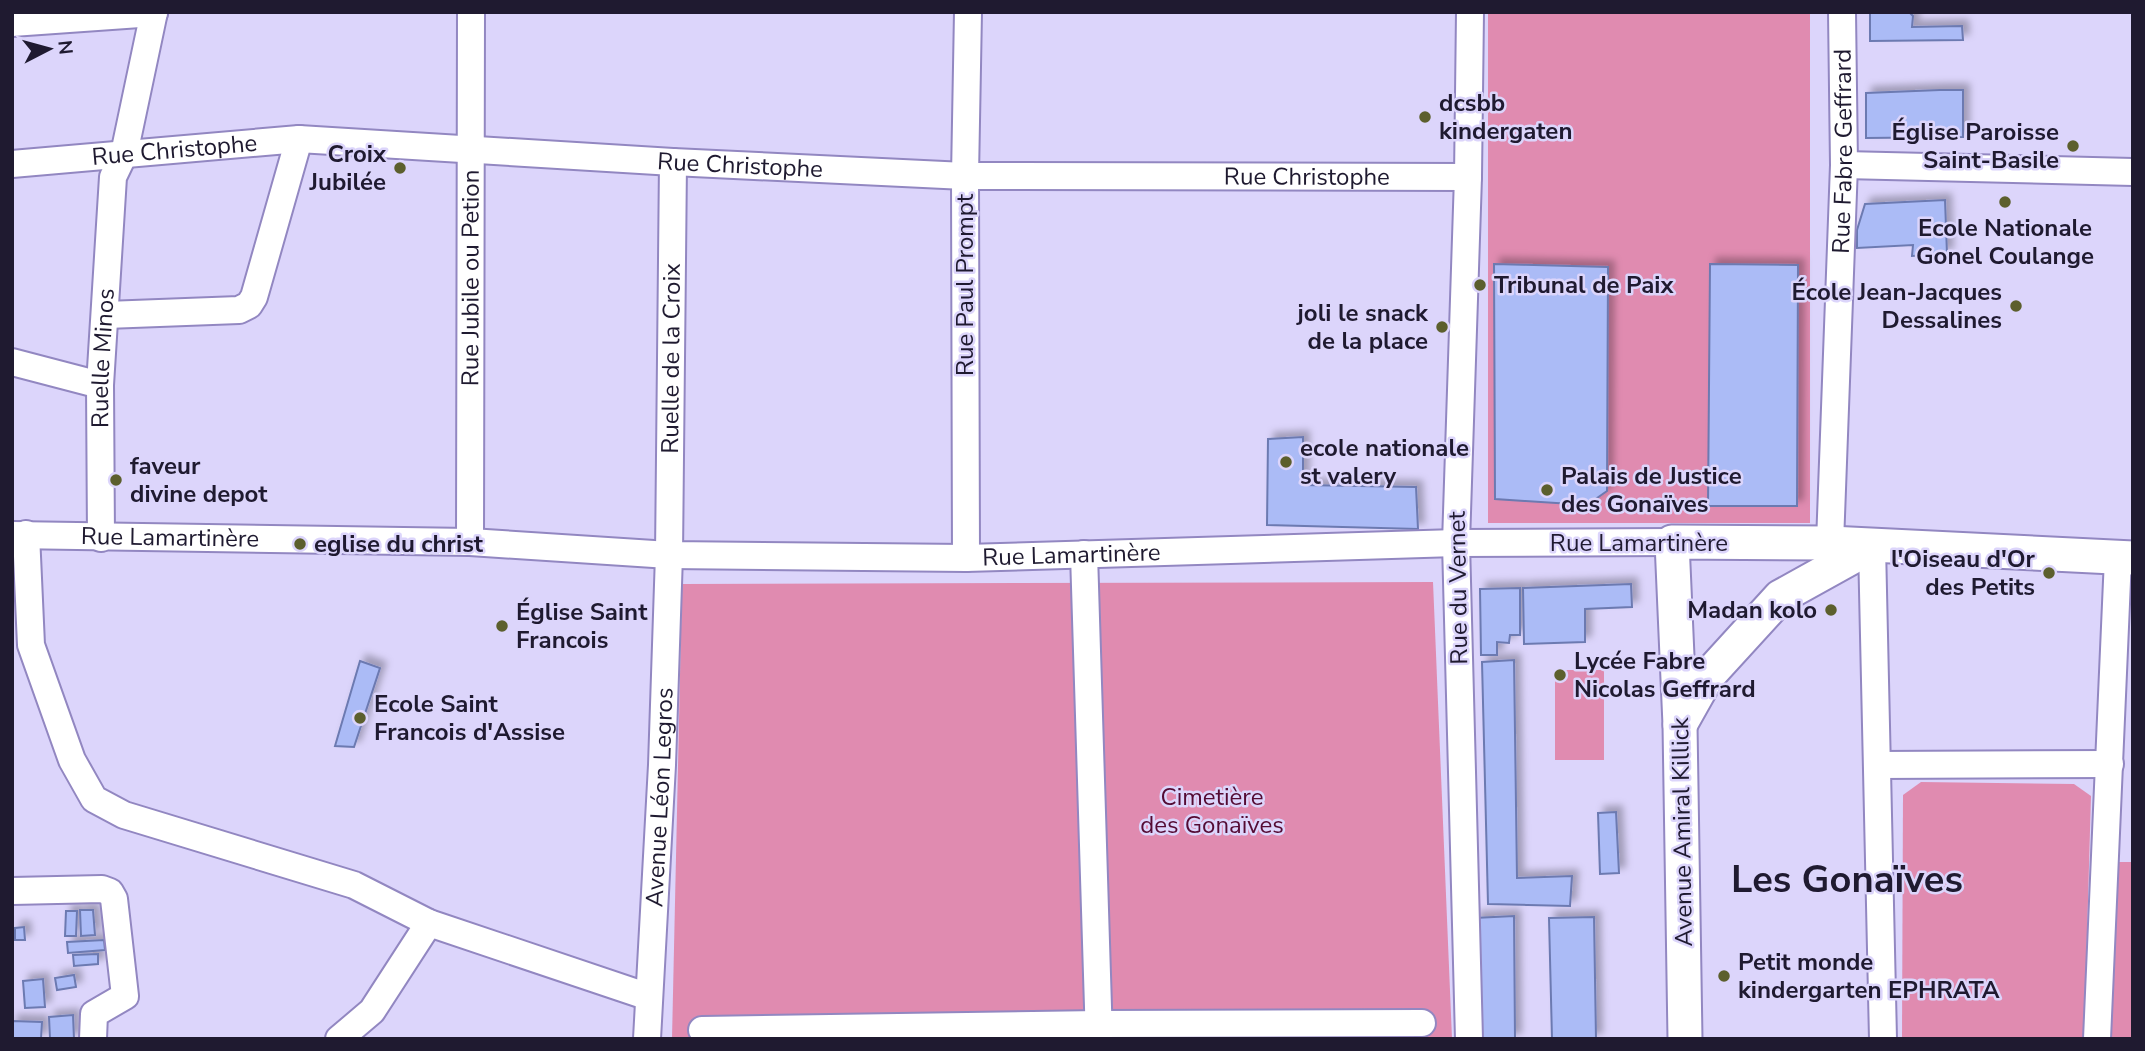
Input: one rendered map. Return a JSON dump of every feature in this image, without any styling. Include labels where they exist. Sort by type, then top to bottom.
[{"type":"main road","name":"Rue Lamartinère","points":[[1672,542],[1830,543],[2125,558]]},
{"type":"main road","name":"Avenue Amiral Killick","points":[[1672,542],[1680,725],[1685,1039]]},
{"type":"main road","points":[[1680,725],[1707,677],[1780,597],[1872,546]]},
{"type":"street","name":"Rue Jubile ou Petion","points":[[470,542],[471,12]]},
{"type":"street","name":"Rue Paul Prompt","points":[[966,558],[965,176],[968,12]]},
{"type":"street","name":"Rue du Vernet","points":[[1469,1039],[1456,543],[1468,177],[1470,12]]},
{"type":"street","name":"Rue Fabre Geffrard","points":[[1830,543],[1844,165],[1842,12]]},
{"type":"street","points":[[12,23],[154,13]]},
{"type":"street","name":"Ruelle Minos","points":[[101,538],[100,385],[118,166],[154,13]]},
{"type":"street","name":"Rue Christophe","points":[[12,164],[118,166],[299,139],[673,162],[965,176],[1468,177]]},
{"type":"street","points":[[106,315],[239,310],[249,305],[254,297],[299,139]]},
{"type":"street","name":"Ruelle de la Croix","points":[[669,555],[673,162]]},
{"type":"street","points":[[1844,165],[2133,172]]},
{"type":"street","points":[[12,362],[100,385]]},
{"type":"street","points":[[19,535],[31,645],[72,761],[94,799],[124,815],[354,886],[429,923],[649,998]]},
{"type":"street","name":"Rue Lamartinère","points":[[19,535],[470,542],[669,555],[966,558],[1456,543],[1672,542]]},
{"type":"street","points":[[1872,546],[1883,1039]]},
{"type":"street","points":[[1084,554],[1099,1032]]},
{"type":"street","name":"Avenue Léon Legros","points":[[647,1039],[662,765],[669,555]]},
{"type":"street","points":[[2097,1039],[2110,764],[2125,558]]},
{"type":"street","points":[[1877,765],[2110,764]]},
{"type":"street","points":[[12,891],[102,889],[110,892],[114,899],[125,996],[94,1014],[93,1039]]},
{"type":"street","points":[[339,1039],[372,1011],[429,923]]},
{"type":"street","points":[[702,1030],[1099,1032],[1422,1023]]},
{"type":"green space","points":[[1488,12],[1810,12],[1810,523],[1488,523]],"holes":[[[1494,264],[1608,267],[1607,491],[1588,505],[1495,498]],[[1710,265],[1798,265],[1797,506],[1708,505]]]},
{"type":"green space","name":"Cimetière des Gonaïves","points":[[1433,582],[1452,1039],[672,1039],[682,584]]},
{"type":"green space","points":[[1555,670],[1604,670],[1604,760],[1555,760]]},
{"type":"green space","points":[[1921,782],[2074,784],[2091,796],[2084,1039],[1902,1039],[1903,795]]},
{"type":"green space","points":[[2112,862],[2133,862],[2133,1039],[2111,1039]]},
{"type":"building","points":[[1870,12],[1909,12],[1913,16],[1912,27],[1962,26],[1963,40],[1870,41]]},
{"type":"building","points":[[1963,90],[1963,137],[1866,138],[1866,93]]},
{"type":"building","points":[[1945,200],[1947,254],[1912,256],[1913,245],[1857,248],[1857,230],[1865,204]]},
{"type":"building","points":[[1494,264],[1608,267],[1607,491],[1587,505],[1495,499]]},
{"type":"building","points":[[1710,264],[1798,265],[1797,506],[1708,506]]},
{"type":"building","name":"ecole nationale st valery","points":[[1303,437],[1303,485],[1416,487],[1418,529],[1267,525],[1268,439]]},
{"type":"building","points":[[1631,584],[1632,607],[1585,609],[1585,642],[1524,644],[1523,588]]},
{"type":"building","points":[[1520,588],[1520,635],[1510,635],[1509,643],[1497,642],[1497,655],[1481,655],[1480,589]]},
{"type":"building","points":[[1514,660],[1517,878],[1572,876],[1570,906],[1488,904],[1482,662]]},
{"type":"building","points":[[360,661],[380,668],[354,747],[335,746]]},
{"type":"building","points":[[1616,812],[1619,873],[1600,874],[1598,813]]},
{"type":"building","points":[[80,910],[93,910],[95,935],[81,936]]},
{"type":"building","points":[[66,911],[77,911],[76,936],[65,936]]},
{"type":"building","points":[[1514,916],[1515,1039],[1477,1039],[1474,918]]},
{"type":"building","points":[[1594,917],[1596,1039],[1552,1039],[1549,918]]},
{"type":"building","points":[[24,927],[25,940],[15,940],[15,928]]},
{"type":"building","points":[[104,940],[105,950],[68,953],[67,942]]},
{"type":"building","points":[[98,954],[98,964],[74,966],[73,955]]},
{"type":"building","points":[[74,975],[76,987],[57,990],[55,978]]},
{"type":"building","points":[[43,979],[45,1007],[25,1008],[23,981]]},
{"type":"building","points":[[73,1015],[74,1039],[50,1039],[49,1017]]},
{"type":"building","points":[[12,1021],[42,1022],[41,1039],[12,1038]]},
{"type":"place","name":"dcsbb kindergaten","points":[[1425,117]]},
{"type":"place","name":"Église Paroisse Saint-Basile","points":[[2073,146]]},
{"type":"place","name":"Croix Jubilée","points":[[400,168]]},
{"type":"place","name":"Ecole Nationale Gonel Coulange","points":[[2005,202]]},
{"type":"place","name":"Tribunal de Paix","points":[[1480,285]]},
{"type":"place","name":"École Jean-Jacques Dessalines","points":[[2016,306]]},
{"type":"place","name":"joli le snack de la place","points":[[1442,327]]},
{"type":"place","name":"ecole nationale st valery","points":[[1286,462]]},
{"type":"place","name":"faveur divine depot","points":[[116,480]]},
{"type":"place","name":"Palais de Justice des Gonaïves","points":[[1547,490]]},
{"type":"place","name":"eglise du christ","points":[[300,544]]},
{"type":"place","name":"l'Oiseau d'Or des Petits","points":[[2049,573]]},
{"type":"place","name":"Madan kolo","points":[[1831,610]]},
{"type":"place","name":"Église Saint Francois","points":[[502,626]]},
{"type":"place","name":"Lycée Fabre Nicolas Geffrard","points":[[1560,675]]},
{"type":"place","name":"Ecole Saint Francois d'Assise","points":[[360,718]]},
{"type":"place","name":"Petit monde kindergarten EPHRATA","points":[[1724,976]]},
{"type":"district","name":"Les Gonaïves","points":[[1847,879]]}]
